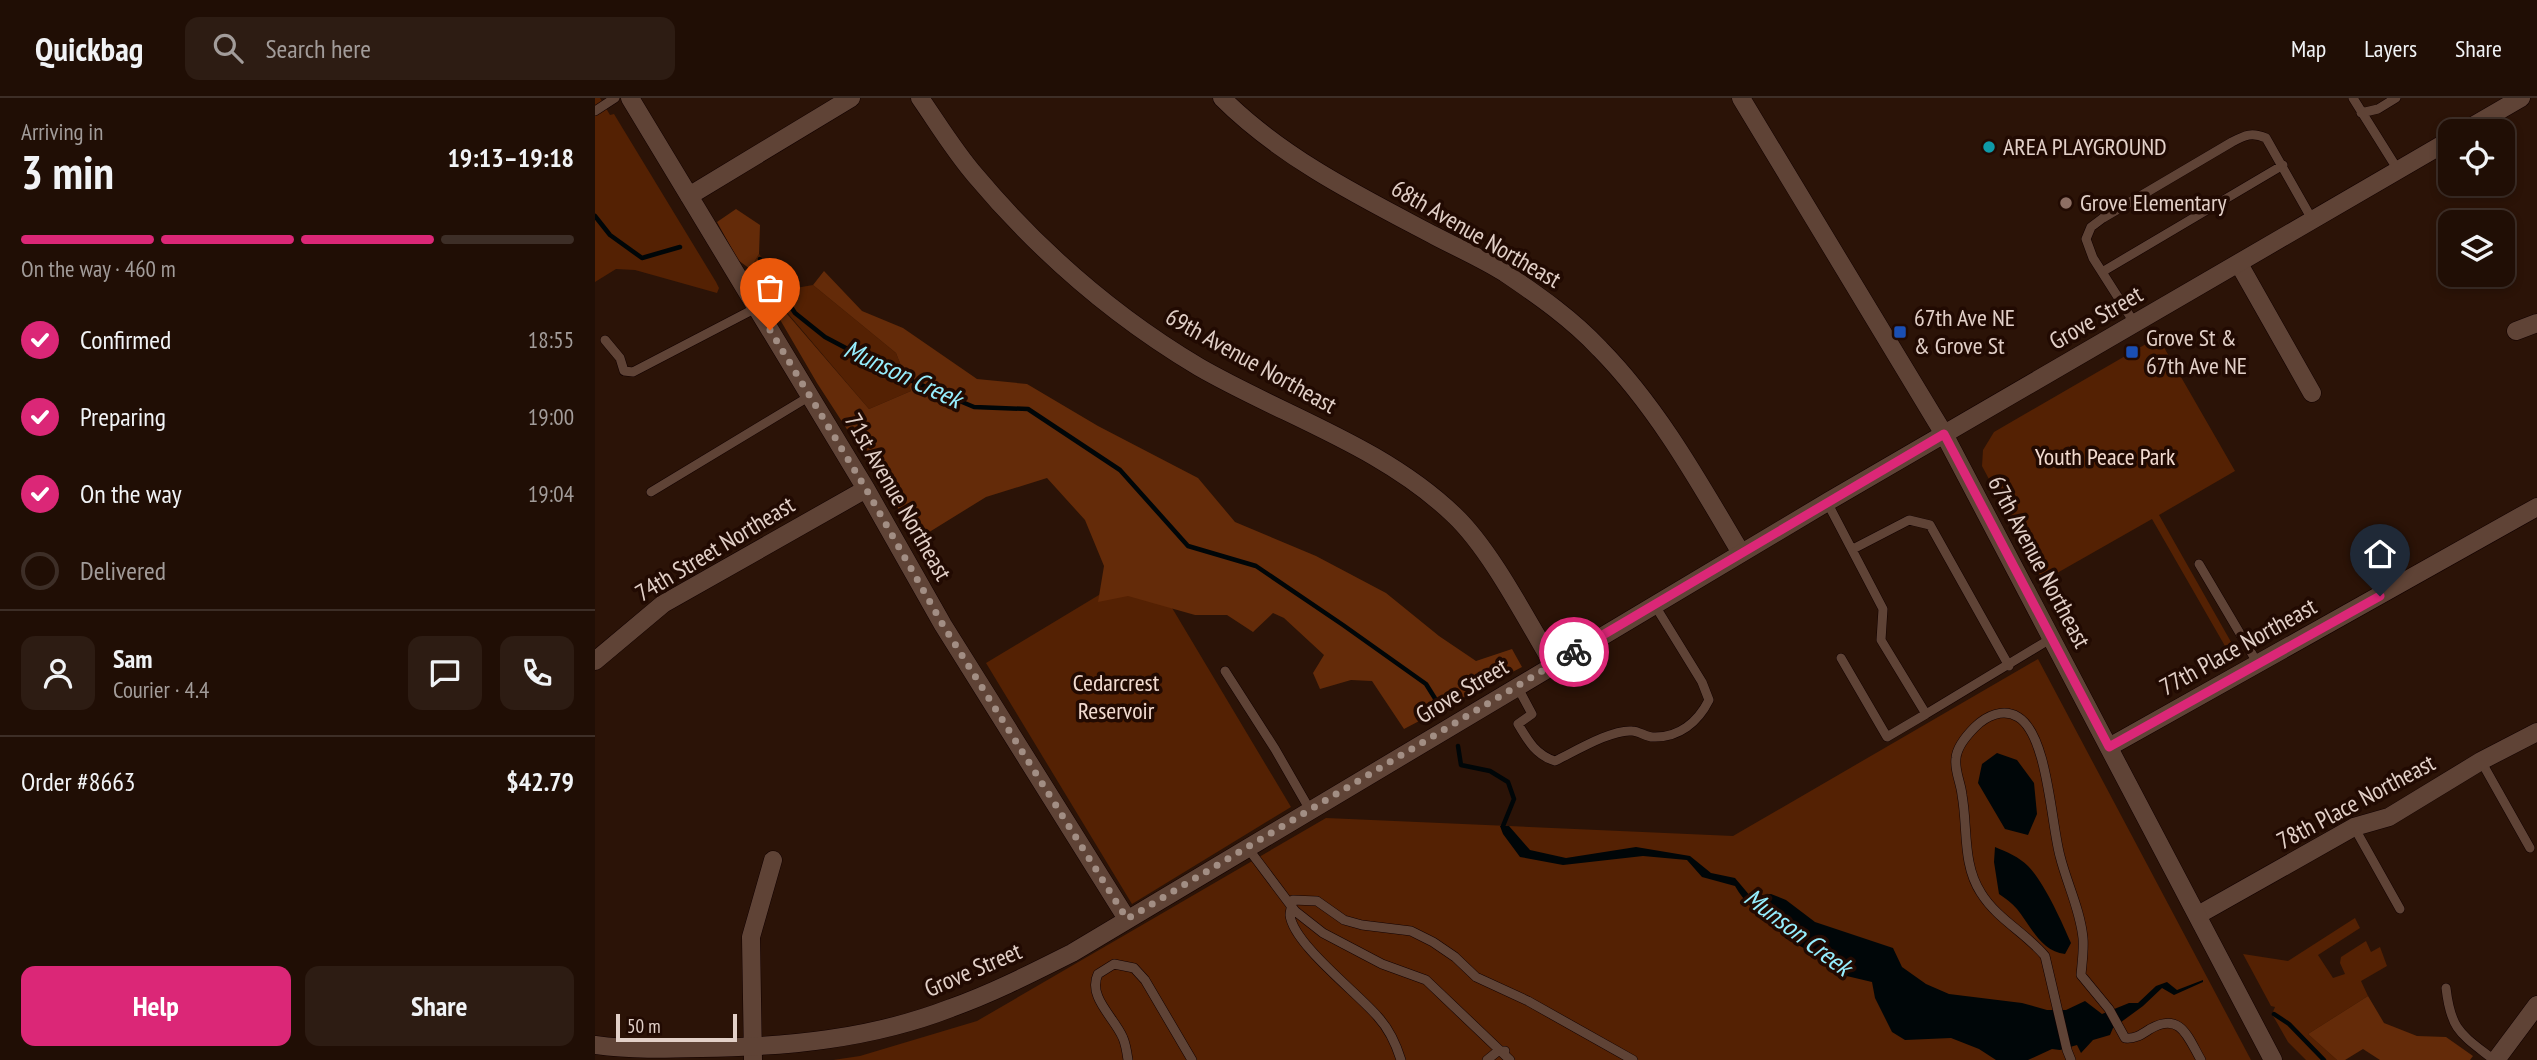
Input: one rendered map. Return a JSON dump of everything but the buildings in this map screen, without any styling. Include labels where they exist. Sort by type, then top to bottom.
[{"type":"street","name":"71st Avenue Northeast","points":[[630,98],[866,489],[949,634],[1127,919]]},
{"type":"street","points":[[689,196],[851,98]]},
{"type":"street","name":"69th Avenue Northeast","points":[[920,98],[973,173],[1019,225],[1132,322],[1200,367],[1409,477],[1456,516],[1488,558],[1553,664]]},
{"type":"street","name":"68th Avenue Northeast","points":[[1223,98],[1236,112],[1291,155],[1503,272],[1563,314],[1600,349],[1637,391],[1685,460],[1741,553]]},
{"type":"street","name":"67th Avenue Northeast","points":[[1741,98],[1944,434],[2273,1060]]},
{"type":"street","points":[[2485,119],[2521,98]]},
{"type":"street","name":"Grove Street","points":[[595,1045],[753,1054],[886,1028],[950,1009],[1010,984],[1072,953],[1826,502],[2438,147]]},
{"type":"street","points":[[2239,264],[2312,393]]},
{"type":"street","points":[[2516,331],[2537,323]]},
{"type":"street","name":"74th Street Northeast","points":[[595,661],[663,604],[866,489]]},
{"type":"street","name":"77th Place Northeast","points":[[2109,747],[2537,507]]},
{"type":"street","name":"78th Place Northeast","points":[[2198,915],[2354,827],[2389,817],[2481,761],[2537,732]]},
{"type":"street","points":[[753,1054],[751,937],[773,860]]},
{"type":"street","points":[[2495,1060],[2536,1009]]},
{"type":"lane","points":[[595,111],[615,98]]},
{"type":"lane","points":[[2353,98],[2398,170]]},
{"type":"lane","points":[[2361,113],[2378,109],[2396,98]]},
{"type":"lane","points":[[2135,324],[2088,248],[2086,239],[2091,227],[2232,142],[2246,135],[2256,134],[2266,138],[2313,221]]},
{"type":"lane","points":[[2102,272],[2283,165]]},
{"type":"lane","points":[[605,340],[620,358],[624,371],[633,372],[757,308]]},
{"type":"lane","points":[[651,492],[810,396]]},
{"type":"lane","points":[[1826,502],[1883,610],[1881,640],[1926,715]]},
{"type":"lane","points":[[1853,549],[1909,520],[1930,525],[2009,666]]},
{"type":"lane","points":[[2199,564],[2258,664]]},
{"type":"lane","points":[[1516,686],[1532,714],[1518,724],[1532,747],[1545,758],[1555,761],[1615,734],[1632,731],[1650,738],[1665,736],[1689,727],[1702,715],[1709,700],[1702,682],[1654,604]]},
{"type":"lane","points":[[1842,658],[1887,737],[2052,638]]},
{"type":"lane","points":[[1225,671],[1310,810]]},
{"type":"lane","points":[[2071,1060],[2045,956],[2037,946],[2007,922],[1981,893],[1969,859],[1963,799],[1955,760],[1959,748],[1974,727],[1997,713],[2020,718],[2035,740],[2047,779],[2059,855],[2079,915],[2083,940],[2081,975],[2109,1009],[2125,1038],[2133,1039],[2154,1027],[2174,1023],[2188,1036],[2201,1060]]},
{"type":"lane","points":[[2481,761],[2531,848]]},
{"type":"lane","points":[[2354,827],[2400,909]]},
{"type":"lane","points":[[1247,847],[1291,906],[1324,933],[1382,964],[1426,980],[1511,1060]]},
{"type":"lane","points":[[1401,1060],[1395,1041],[1379,1018],[1305,943],[1293,925],[1290,914],[1293,900],[1317,901],[1344,920],[1411,932],[1433,942],[1455,957],[1476,977],[1528,1001],[1633,1060]]},
{"type":"lane","points":[[1128,1060],[1123,1038],[1097,995],[1095,986],[1098,974],[1114,964],[1134,968],[1145,980],[1192,1060]]},
{"type":"lane","points":[[2446,988],[2449,1014],[2458,1029],[2495,1060]]},
{"type":"lane","points":[[1487,1060],[1502,1051]]},
{"type":"green space","points":[[595,98],[600,98],[610,115],[614,114],[716,282],[719,288],[717,293],[635,270],[616,269],[595,282]]},
{"type":"green space","points":[[759,254],[790,289],[813,285],[896,353],[911,391],[869,409],[750,269]]},
{"type":"green space","name":"Youth Peace Park","points":[[2158,337],[2235,471],[2159,515],[2235,649],[2229,653],[2152,519],[2043,581],[1982,466],[1983,450],[1994,432]]},
{"type":"green space","name":"Cedarcrest Reservoir","points":[[1147,566],[1291,807],[1132,904],[986,663]]},
{"type":"green space","points":[[2038,659],[2251,1060],[833,1060],[860,1056],[977,1021],[1326,818],[1733,836]]},
{"type":"green space","points":[[2355,918],[2360,928],[2318,955],[2333,978],[2345,974],[2340,963],[2341,957],[2366,941],[2371,952],[2380,947],[2387,966],[2361,981],[2368,996],[2308,1034],[2337,1060],[2306,1060],[2288,1042],[2272,1014],[2275,1007],[2271,1006],[2243,954],[2288,961]]},
{"type":"shaded area","points":[[736,209],[760,225],[759,254],[750,269],[738,260],[717,222]]},
{"type":"shaded area","points":[[824,271],[862,311],[903,328],[977,379],[1027,384],[1098,426],[1198,478],[1235,522],[1316,556],[1386,593],[1439,636],[1476,661],[1512,649],[1522,667],[1404,729],[1372,681],[1351,680],[1320,689],[1313,673],[1324,655],[1284,618],[1273,613],[1253,632],[1227,615],[1195,615],[1128,596],[1098,602],[1104,566],[1085,520],[1047,478],[986,497],[918,539],[817,383],[775,311],[782,308],[869,409],[911,391],[896,353],[813,285]]},
{"type":"shaded area","points":[[2368,996],[2384,1023],[2417,1036],[2446,1037],[2473,1056],[2470,1060],[2380,1060],[2363,1049],[2345,1060],[2337,1060],[2308,1034]]},
{"type":"water","points":[[1997,753],[2017,760],[2034,783],[2037,814],[2028,835],[2005,829],[1978,783],[1982,764]]},
{"type":"water","points":[[1500,826],[1509,826],[1530,850],[1566,858],[1636,847],[1690,856],[1711,873],[1735,878],[1751,897],[1771,894],[1786,900],[1815,922],[1893,948],[1902,967],[1926,984],[1949,994],[2022,1003],[2047,1010],[2066,1010],[2085,1001],[2102,1014],[2129,1003],[2138,1003],[2156,986],[2167,982],[2177,990],[2203,982],[2174,995],[2162,988],[2113,1028],[2110,1035],[2093,1040],[2081,1053],[2077,1045],[2060,1050],[2052,1049],[2028,1060],[1996,1060],[1979,1049],[1951,1038],[1905,1040],[1892,1032],[1875,998],[1872,982],[1834,973],[1811,952],[1785,938],[1775,918],[1751,906],[1735,886],[1702,877],[1687,860],[1643,856],[1563,865],[1520,857]]},
{"type":"water","points":[[1995,847],[2024,863],[2040,882],[2071,943],[2065,954],[2043,943],[2017,909],[1999,894],[1994,862]]},
{"type":"waterway","name":"Munson Creek","points":[[595,216],[610,235],[642,258],[680,247]]},
{"type":"waterway","name":"Munson Creek","points":[[760,259],[795,313],[825,337],[893,373],[974,407],[1028,409],[1120,470],[1188,546],[1256,566],[1426,684],[1441,708]]},
{"type":"waterway","name":"Munson Creek","points":[[1458,746],[1461,765],[1490,771],[1508,782],[1514,799],[1503,826],[1505,831]]},
{"type":"waterway","name":"Munson Creek","points":[[2274,1014],[2289,1024],[2324,1060]]},
{"type":"way so far","points":[[770,330],[866,489],[943,625],[1127,919],[1574,652]]},
{"type":"place","name":"AREA PLAYGROUND","points":[[1989,147]]},
{"type":"place","name":"Grove Elementary","points":[[2066,203]]},
{"type":"place","name":"67th Ave NE & Grove St","points":[[1900,332]]},
{"type":"place","name":"Grove St & 67th Ave NE","points":[[2132,352]]},
{"type":"route","points":[[1574,652],[1944,434],[2109,747],[2380,596]]}]
